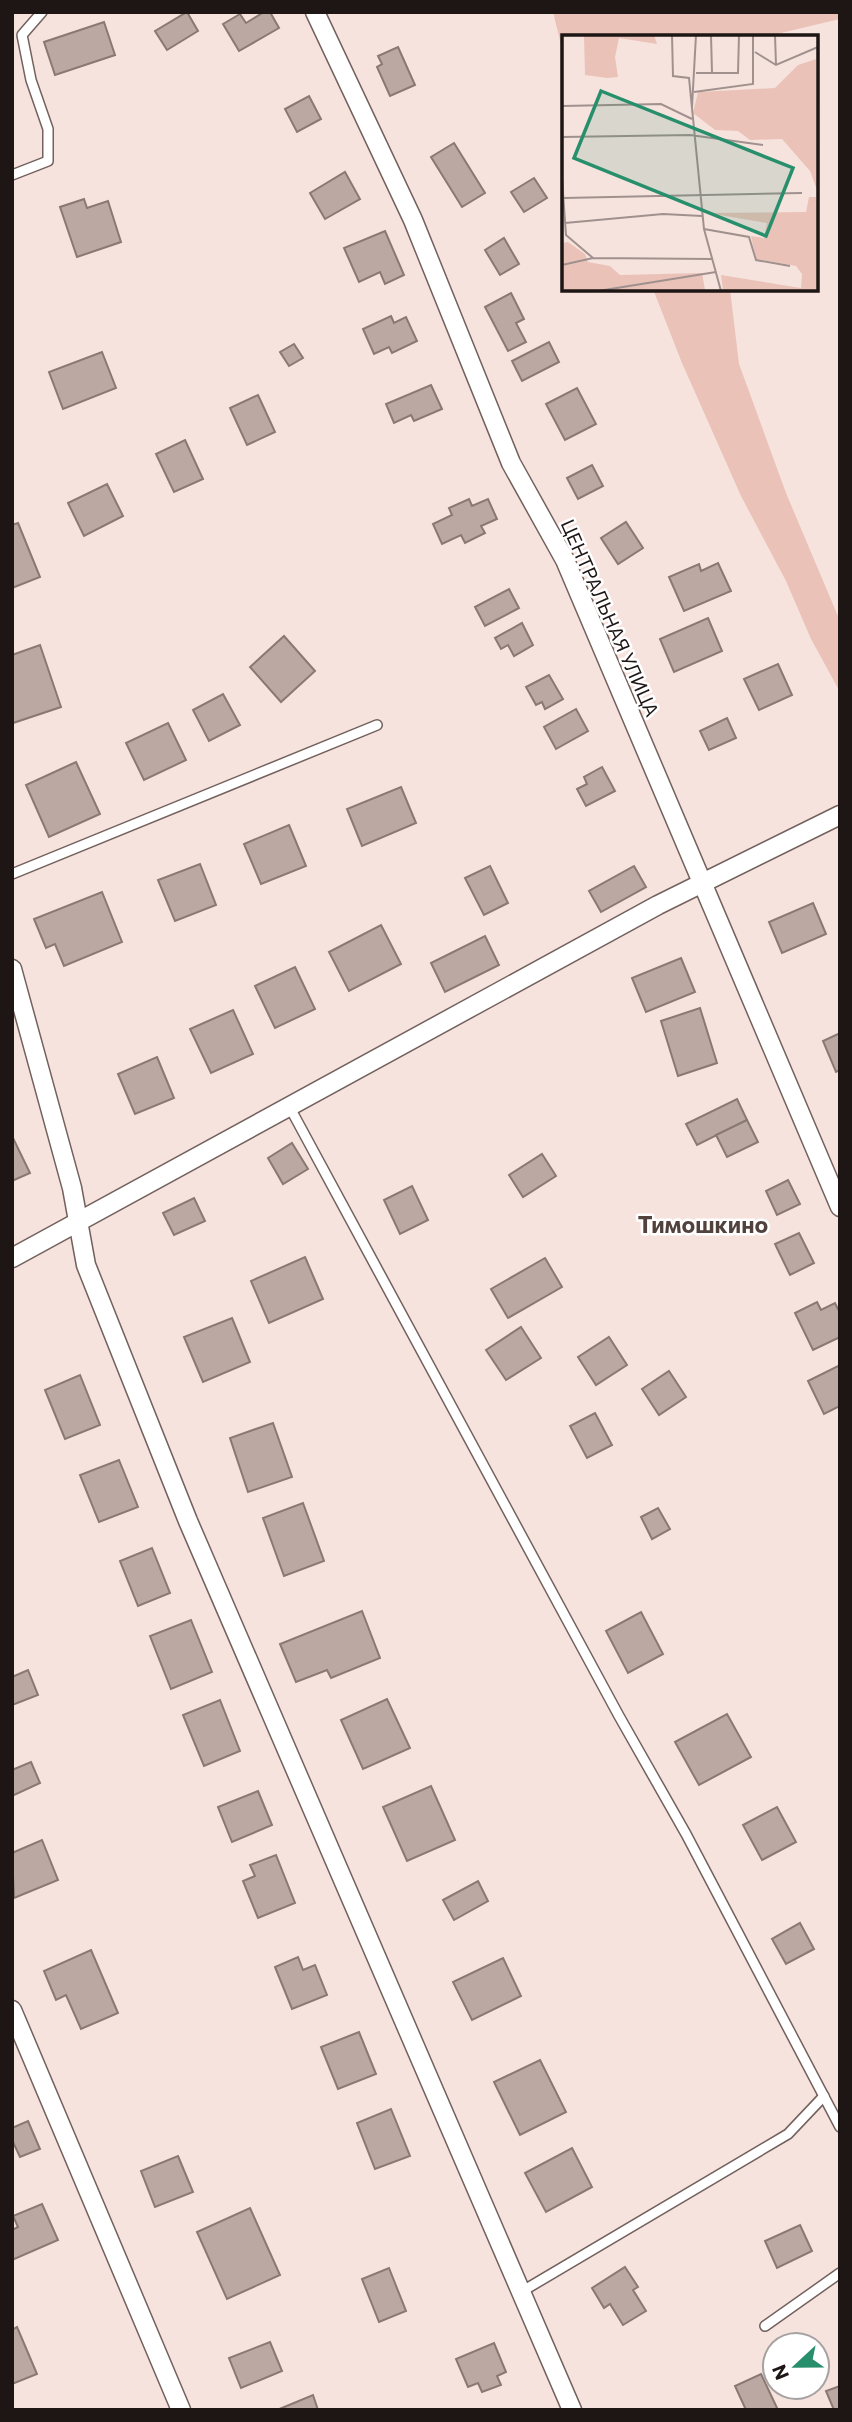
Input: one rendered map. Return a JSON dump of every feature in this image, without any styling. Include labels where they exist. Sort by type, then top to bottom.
[{"type":"street","name":"ЦЕНТРАЛЬНАЯ УЛИЦА","points":[[315,12],[413,220],[511,463],[565,560],[840,1207]]},
{"type":"street","points":[[12,1258],[703,881],[840,815]]},
{"type":"street","points":[[12,968],[72,1188],[86,1265],[188,1521],[572,2410]]},
{"type":"street","points":[[12,2010],[181,2410]]},
{"type":"lane","points":[[12,175],[48,161],[48,129],[31,80],[22,35],[42,12]]},
{"type":"lane","points":[[12,874],[377,725]]},
{"type":"lane","points":[[289,1106],[619,1717],[687,1834],[840,2127]]},
{"type":"lane","points":[[520,2293],[788,2134],[824,2096]]},
{"type":"lane","points":[[765,2326],[840,2273]]},
{"type":"shaded area","points":[[553,12],[840,12],[840,19],[772,35],[562,35],[562,49]]},
{"type":"shaded area","points":[[653,290],[730,290],[739,364],[786,493],[840,621],[840,692],[741,496],[682,363]]},
{"type":"building","points":[[187,12],[198,31],[167,50],[155,31]]},
{"type":"building","points":[[264,12],[270,12],[279,28],[239,51],[223,24],[240,14],[246,23]]},
{"type":"building","points":[[104,22],[115,55],[55,75],[44,42]]},
{"type":"building","points":[[398,47],[415,85],[390,96],[377,67],[382,64],[378,56]]},
{"type":"building","points":[[309,96],[321,119],[297,132],[285,109]]},
{"type":"building","points":[[454,143],[485,193],[462,207],[431,157]]},
{"type":"building","points":[[345,172],[360,199],[325,219],[310,193]]},
{"type":"building","points":[[534,178],[547,198],[524,212],[511,192]]},
{"type":"building","points":[[84,199],[87,208],[108,201],[121,242],[77,257],[60,207]]},
{"type":"building","points":[[385,231],[404,275],[385,284],[380,272],[359,282],[344,248]]},
{"type":"building","points":[[504,238],[519,264],[500,275],[485,250]]},
{"type":"building","points":[[511,293],[524,319],[516,323],[526,342],[508,351],[485,307]]},
{"type":"building","points":[[391,316],[394,323],[406,317],[417,341],[392,353],[389,347],[374,354],[363,329]]},
{"type":"building","points":[[549,342],[559,362],[522,381],[512,361]]},
{"type":"building","points":[[294,344],[303,358],[289,366],[280,352]]},
{"type":"building","points":[[102,352],[116,388],[63,409],[49,372]]},
{"type":"building","points":[[431,385],[442,409],[414,421],[411,415],[394,423],[386,404]]},
{"type":"building","points":[[577,388],[596,424],[565,440],[546,404]]},
{"type":"building","points":[[258,395],[275,432],[247,445],[230,408]]},
{"type":"building","points":[[185,440],[203,479],[174,492],[156,454]]},
{"type":"building","points":[[592,465],[603,486],[578,499],[567,478]]},
{"type":"building","points":[[107,484],[123,516],[84,536],[68,503]]},
{"type":"building","points":[[469,499],[472,506],[488,499],[497,519],[481,526],[485,533],[465,543],[461,535],[442,544],[433,524],[452,515],[449,508]]},
{"type":"building","points":[[626,522],[643,548],[618,564],[601,538]]},
{"type":"building","points":[[18,523],[40,577],[12,588],[12,525]]},
{"type":"building","points":[[718,563],[731,591],[684,611],[669,577],[699,564],[701,571]]},
{"type":"building","points":[[509,589],[519,608],[485,626],[475,607]]},
{"type":"building","points":[[708,618],[722,651],[674,672],[660,639]]},
{"type":"building","points":[[522,623],[533,645],[514,656],[508,645],[501,649],[495,638]]},
{"type":"building","points":[[284,636],[315,671],[281,702],[250,667]]},
{"type":"building","points":[[40,645],[61,707],[13,723],[12,655]]},
{"type":"building","points":[[778,664],[792,695],[759,710],[744,679]]},
{"type":"building","points":[[549,675],[563,699],[545,709],[542,702],[536,705],[526,687]]},
{"type":"building","points":[[223,694],[240,725],[209,741],[193,710]]},
{"type":"building","points":[[576,709],[588,731],[556,749],[544,727]]},
{"type":"building","points":[[727,718],[736,738],[709,750],[700,731]]},
{"type":"building","points":[[168,723],[186,760],[144,780],[126,743]]},
{"type":"building","points":[[76,762],[100,814],[49,837],[26,785]]},
{"type":"building","points":[[602,767],[615,791],[586,806],[577,789],[587,784],[584,777]]},
{"type":"building","points":[[401,787],[416,823],[362,846],[347,809]]},
{"type":"building","points":[[289,825],[306,866],[261,884],[244,844]]},
{"type":"building","points":[[200,864],[216,905],[175,921],[158,880]]},
{"type":"building","points":[[490,866],[508,903],[484,915],[465,878]]},
{"type":"building","points":[[634,866],[646,887],[601,912],[589,891]]},
{"type":"building","points":[[102,892],[122,942],[64,966],[55,944],[46,948],[34,919]]},
{"type":"building","points":[[813,903],[826,934],[782,953],[769,922]]},
{"type":"building","points":[[381,925],[401,964],[349,991],[329,952]]},
{"type":"building","points":[[485,936],[499,965],[445,992],[431,963]]},
{"type":"building","points":[[681,958],[695,992],[646,1012],[632,978]]},
{"type":"building","points":[[295,967],[315,1009],[275,1028],[255,986]]},
{"type":"building","points":[[700,1008],[717,1063],[678,1076],[661,1021]]},
{"type":"building","points":[[233,1010],[253,1054],[211,1073],[190,1029]]},
{"type":"building","points":[[840,1033],[840,1070],[836,1072],[823,1041]]},
{"type":"building","points":[[157,1057],[174,1098],[135,1114],[118,1074]]},
{"type":"building","points":[[737,1099],[747,1120],[697,1145],[686,1124]]},
{"type":"building","points":[[747,1120],[758,1142],[727,1157],[716,1135]]},
{"type":"building","points":[[12,1136],[30,1173],[12,1181]]},
{"type":"building","points":[[292,1143],[308,1169],[283,1184],[268,1158]]},
{"type":"building","points":[[542,1154],[556,1176],[523,1197],[509,1175]]},
{"type":"building","points":[[788,1180],[800,1204],[777,1215],[766,1191]]},
{"type":"building","points":[[412,1186],[428,1220],[400,1234],[384,1200]]},
{"type":"building","points":[[194,1198],[205,1221],[174,1235],[163,1213]]},
{"type":"building","points":[[799,1233],[814,1263],[790,1275],[775,1244]]},
{"type":"building","points":[[305,1257],[323,1299],[269,1323],[251,1281]]},
{"type":"building","points":[[545,1258],[562,1287],[508,1318],[491,1289]]},
{"type":"building","points":[[817,1302],[821,1310],[835,1303],[840,1313],[840,1337],[813,1350],[795,1313]]},
{"type":"building","points":[[232,1318],[250,1362],[203,1382],[184,1337]]},
{"type":"building","points":[[521,1327],[541,1358],[506,1380],[486,1350]]},
{"type":"building","points":[[609,1337],[627,1365],[596,1385],[578,1357]]},
{"type":"building","points":[[840,1365],[840,1406],[824,1414],[808,1381]]},
{"type":"building","points":[[669,1371],[686,1397],[659,1415],[642,1389]]},
{"type":"building","points":[[80,1375],[100,1425],[65,1439],[45,1390]]},
{"type":"building","points":[[595,1413],[612,1445],[587,1458],[570,1426]]},
{"type":"building","points":[[273,1423],[292,1477],[248,1492],[230,1438]]},
{"type":"building","points":[[119,1460],[138,1507],[99,1522],[80,1475]]},
{"type":"building","points":[[303,1503],[324,1561],[284,1576],[263,1518]]},
{"type":"building","points":[[658,1508],[670,1529],[652,1539],[641,1517]]},
{"type":"building","points":[[152,1548],[170,1593],[138,1606],[120,1561]]},
{"type":"building","points":[[362,1611],[380,1658],[331,1678],[327,1670],[296,1682],[280,1644]]},
{"type":"building","points":[[641,1612],[663,1654],[628,1673],[606,1631]]},
{"type":"building","points":[[191,1620],[212,1672],[171,1689],[150,1636]]},
{"type":"building","points":[[28,1670],[38,1695],[12,1705],[12,1677]]},
{"type":"building","points":[[387,1699],[410,1748],[363,1769],[341,1720]]},
{"type":"building","points":[[220,1700],[240,1751],[204,1766],[183,1715]]},
{"type":"building","points":[[727,1714],[751,1757],[699,1785],[675,1742]]},
{"type":"building","points":[[31,1762],[40,1783],[12,1796],[12,1770]]},
{"type":"building","points":[[431,1786],[455,1840],[407,1861],[383,1807]]},
{"type":"building","points":[[258,1791],[272,1825],[232,1842],[218,1807]]},
{"type":"building","points":[[777,1807],[796,1842],[762,1860],[743,1825]]},
{"type":"building","points":[[42,1840],[58,1880],[14,1898],[12,1853]]},
{"type":"building","points":[[276,1855],[295,1903],[258,1918],[243,1881],[255,1876],[250,1865]]},
{"type":"building","points":[[478,1881],[488,1901],[454,1920],[443,1900]]},
{"type":"building","points":[[800,1923],[814,1949],[786,1964],[772,1939]]},
{"type":"building","points":[[91,1950],[118,2013],[81,2029],[66,1995],[56,2000],[44,1971]]},
{"type":"building","points":[[298,1957],[303,1970],[315,1965],[327,1995],[292,2009],[275,1967]]},
{"type":"building","points":[[503,1958],[521,1996],[472,2020],[453,1982]]},
{"type":"building","points":[[359,2032],[376,2074],[338,2089],[321,2047]]},
{"type":"building","points":[[540,2060],[566,2112],[520,2135],[494,2082]]},
{"type":"building","points":[[391,2109],[410,2156],[375,2169],[357,2123]]},
{"type":"building","points":[[28,2121],[40,2149],[20,2157],[12,2140],[12,2128]]},
{"type":"building","points":[[572,2148],[592,2187],[546,2212],[525,2173]]},
{"type":"building","points":[[178,2156],[193,2192],[155,2207],[141,2171]]},
{"type":"building","points":[[42,2204],[58,2240],[12,2260],[12,2230],[18,2227],[13,2216]]},
{"type":"building","points":[[250,2208],[280,2275],[227,2299],[197,2232]]},
{"type":"building","points":[[800,2225],[812,2251],[777,2268],[765,2241]]},
{"type":"building","points":[[625,2267],[638,2287],[633,2290],[646,2311],[623,2325],[610,2304],[604,2308],[592,2288]]},
{"type":"building","points":[[389,2268],[406,2311],[379,2322],[362,2279]]},
{"type":"building","points":[[17,2327],[37,2374],[12,2384],[12,2330]]},
{"type":"building","points":[[270,2342],[282,2371],[241,2388],[229,2358]]},
{"type":"building","points":[[494,2343],[506,2372],[497,2376],[501,2385],[482,2392],[478,2383],[468,2387],[456,2359]]},
{"type":"building","points":[[761,2374],[761,2401],[774,2401],[778,2410],[746,2410],[735,2386]]},
{"type":"building","points":[[840,2386],[840,2410],[834,2410],[830,2401],[831,2389]]},
{"type":"building","points":[[313,2395],[318,2410],[277,2410]]},
{"type":"district","name":"Тимошкино","points":[[703,1225]]}]
